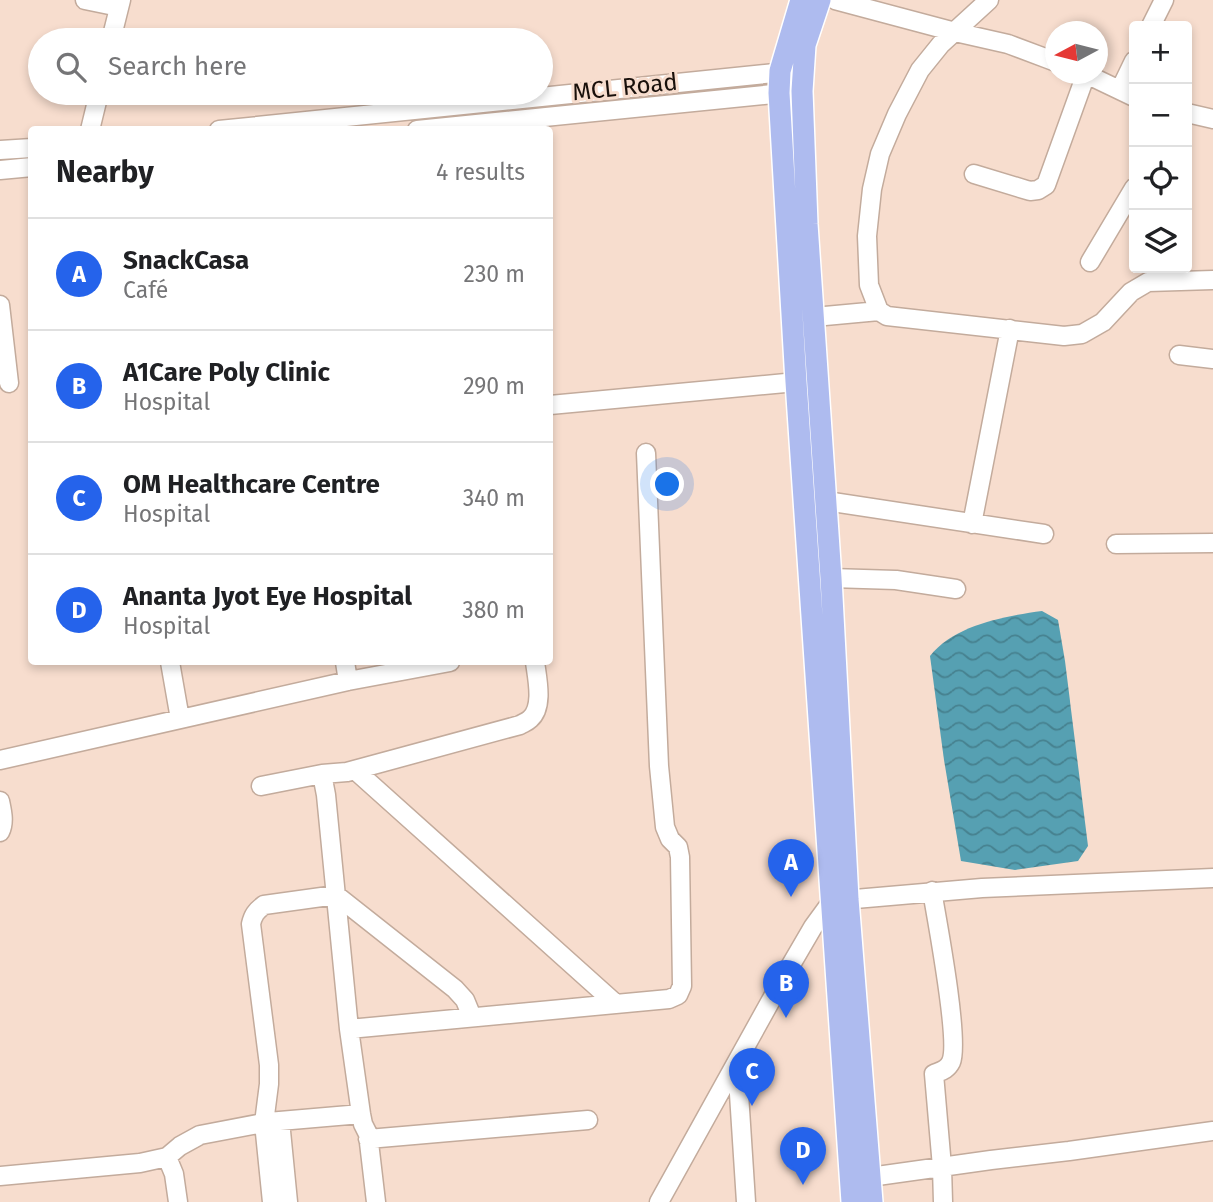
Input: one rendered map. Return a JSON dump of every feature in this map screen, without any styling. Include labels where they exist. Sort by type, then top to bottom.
[{"type":"main road","points":[[801,0],[780,71],[779,93],[796,382],[840,900],[872,1202]]},
{"type":"main road","points":[[820,0],[805,45],[802,81],[807,224],[831,578],[852,1202]]},
{"type":"street","points":[[85,0],[120,4],[114,28]]},
{"type":"street","points":[[835,0],[1008,44],[1045,58]]},
{"type":"street","points":[[989,0],[941,44],[920,70],[880,154],[872,189],[867,236],[869,285],[879,311],[887,316],[1064,336],[1082,334],[1103,322],[1131,292],[1148,282],[1213,280]]},
{"type":"street","points":[[1154,21],[1164,0]]},
{"type":"street","name":"MCL Road","points":[[553,95],[780,71],[802,81]]},
{"type":"street","name":"MCL Road","points":[[455,126],[779,93],[802,81]]},
{"type":"street","points":[[974,174],[1030,191],[1046,185],[1082,84]]},
{"type":"street","points":[[1106,84],[1127,94]]},
{"type":"street","points":[[91,126],[96,105]]},
{"type":"street","name":"MCL Road","points":[[257,126],[457,105]]},
{"type":"street","points":[[1192,114],[1213,119]]},
{"type":"street","points":[[0,150],[28,148]]},
{"type":"street","points":[[0,170],[28,167]]},
{"type":"street","points":[[1090,262],[1129,196]]},
{"type":"street","points":[[0,305],[9,383]]},
{"type":"street","points":[[814,317],[879,311]]},
{"type":"street","points":[[972,524],[1010,329]]},
{"type":"street","points":[[1179,355],[1213,359]]},
{"type":"street","points":[[553,405],[796,382]]},
{"type":"street","points":[[349,1029],[669,999],[678,995],[682,986],[680,857],[678,847],[670,839],[665,827],[659,766],[646,453]]},
{"type":"street","points":[[826,501],[1044,534]]},
{"type":"street","points":[[1116,544],[1213,543]]},
{"type":"street","points":[[831,578],[897,580],[956,589]]},
{"type":"street","points":[[171,665],[180,719]]},
{"type":"street","points":[[345,665],[348,681]]},
{"type":"street","points":[[0,760],[348,681],[434,665]]},
{"type":"street","points":[[261,786],[355,770],[520,725],[533,718],[538,704],[535,665]]},
{"type":"street","points":[[355,770],[616,1004]]},
{"type":"street","points":[[322,774],[349,1029],[376,1202]]},
{"type":"street","points":[[0,801],[3,815],[0,832]]},
{"type":"street","points":[[659,1202],[813,928],[840,900],[982,888],[1213,878]]},
{"type":"street","points":[[932,891],[954,1047],[952,1061],[946,1070],[934,1074],[943,1202]]},
{"type":"street","points":[[272,1202],[269,1065],[253,937],[252,917],[257,910],[264,905],[336,895],[455,989],[465,1000],[472,1017]]},
{"type":"street","points":[[737,1063],[746,1202]]},
{"type":"street","points":[[0,1176],[139,1163],[167,1157],[180,1146],[201,1135],[272,1122],[364,1125],[588,1120]]},
{"type":"street","points":[[272,1122],[288,1202]]},
{"type":"street","points":[[364,1125],[359,1136],[367,1202]]},
{"type":"street","points":[[870,1177],[1213,1131]]},
{"type":"street","points":[[167,1157],[174,1174],[178,1202]]},
{"type":"water","points":[[1042,611],[1058,620],[1088,846],[1078,861],[1015,870],[961,861],[930,656],[940,645],[966,629],[997,619]]},
{"type":"place","name":"SnackCasa","points":[[791,897]]},
{"type":"place","name":"A1Care Poly Clinic","points":[[786,1018]]},
{"type":"place","name":"OM Healthcare Centre","points":[[752,1106]]},
{"type":"place","name":"Ananta Jyot Eye Hospital","points":[[803,1185]]}]
